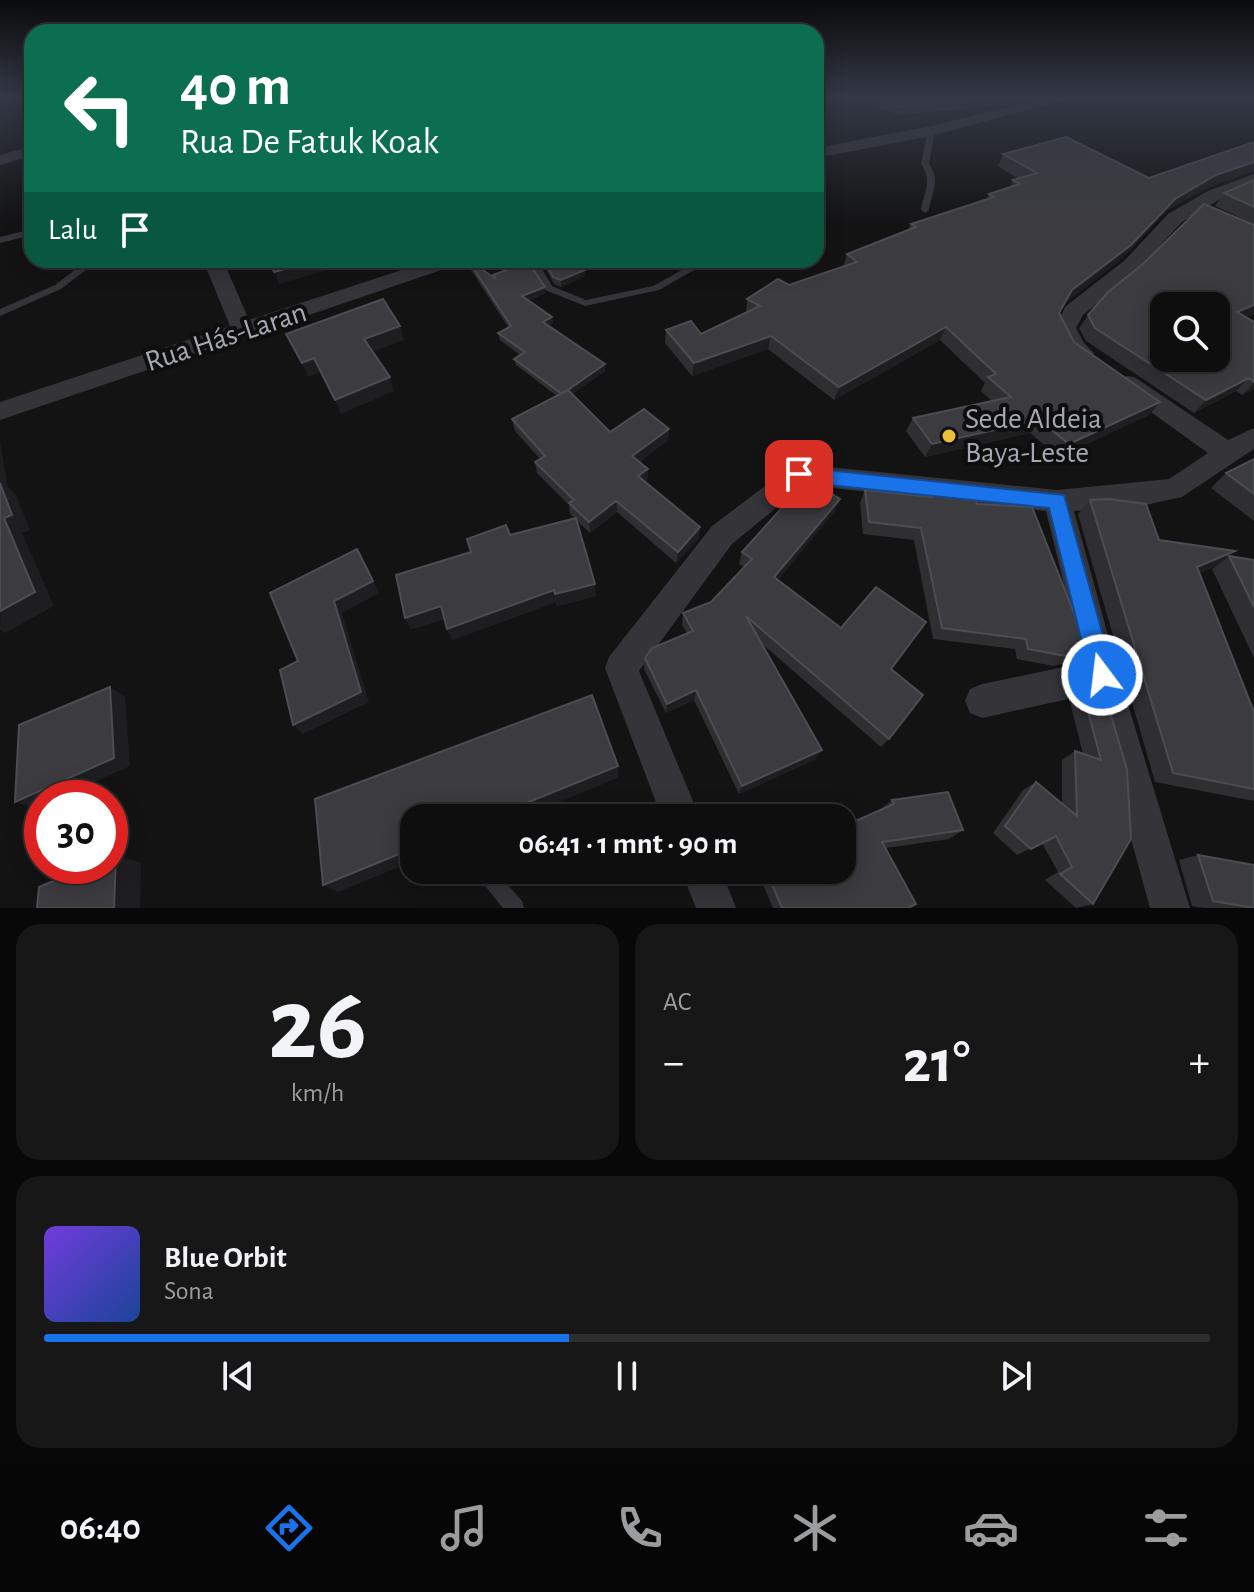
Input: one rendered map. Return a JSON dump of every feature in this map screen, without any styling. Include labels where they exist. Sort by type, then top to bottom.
[{"type":"street","points":[[824,151],[887,139]]},
{"type":"street","points":[[0,150],[24,146]]},
{"type":"street","points":[[0,160],[24,153]]},
{"type":"street","points":[[1226,452],[1075,348],[1065,328],[1074,311],[1132,264],[1175,218],[1193,206],[1254,179]]},
{"type":"street","points":[[1193,206],[1218,218]]},
{"type":"street","points":[[216,268],[243,332]]},
{"type":"street","name":"Rua Hás-Laran","points":[[0,411],[429,268]]},
{"type":"street","points":[[675,804],[621,668],[722,535],[799,474],[1057,501],[1178,488],[1226,452],[1254,438]]},
{"type":"street","points":[[1057,501],[1102,675],[1170,908]]},
{"type":"street","points":[[982,701],[1102,675]]},
{"type":"street","points":[[707,884],[716,908]]},
{"type":"lane","points":[[925,210],[935,186],[933,174],[925,164],[929,139]]},
{"type":"lane","points":[[0,240],[24,234]]},
{"type":"lane","points":[[0,313],[58,287],[83,268]]},
{"type":"lane","points":[[537,268],[548,288],[585,303],[656,288],[692,268]]},
{"type":"lane","points":[[495,884],[515,908]]},
{"type":"building","points":[[1057,139],[1071,139],[1149,178],[1254,142],[1254,162],[1216,175],[1175,199],[1131,245],[1072,290],[1059,313],[1074,342],[1160,402],[1069,444],[1039,420],[932,444],[913,418],[1011,397],[988,377],[996,374],[946,327],[839,387],[771,336],[694,363],[666,330],[691,321],[701,334],[760,306],[747,299],[778,279],[789,285],[857,262],[847,254],[916,227],[911,224],[994,197],[989,194],[1020,184],[1013,180],[1037,173],[1003,154]]},
{"type":"building","points":[[1254,180],[1254,207],[1224,193]]},
{"type":"building","points":[[1204,204],[1254,225],[1254,305],[1237,312],[1254,322],[1254,382],[1249,378],[1206,400],[1163,372],[1230,372],[1230,292],[1150,292],[1150,364],[1095,328],[1088,315],[1108,292],[1143,264]]},
{"type":"building","points":[[473,268],[480,268],[496,279],[493,275],[512,268],[532,268],[545,287],[522,296],[552,317],[543,322],[605,364],[562,394],[514,359],[525,352],[498,333],[511,326]]},
{"type":"building","points":[[548,268],[585,270],[561,280],[553,277]]},
{"type":"building","points":[[383,299],[400,326],[364,339],[390,377],[335,400],[314,358],[302,363],[286,334]]},
{"type":"building","points":[[568,390],[610,432],[644,409],[669,429],[632,456],[648,469],[638,476],[700,527],[678,552],[616,501],[589,522],[569,503],[574,500],[535,462],[545,456],[512,419]]},
{"type":"building","points":[[1254,459],[1254,494],[1226,473]]},
{"type":"building","points":[[808,479],[840,499],[774,577],[841,628],[876,587],[926,622],[891,669],[923,695],[889,739],[746,616],[822,750],[742,786],[696,690],[667,704],[645,658],[652,648],[693,631],[683,613],[711,602],[752,559],[742,552]]},
{"type":"building","points":[[0,483],[12,515],[4,518],[35,592],[0,611]]},
{"type":"building","points":[[930,488],[974,493],[977,504],[1032,507],[1089,651],[1065,656],[1028,649],[1026,639],[942,628],[921,528],[869,522],[865,490],[932,497]]},
{"type":"building","points":[[1090,500],[1146,504],[1159,540],[1235,551],[1197,567],[1254,712],[1254,789],[1173,773]]},
{"type":"building","points":[[576,518],[595,584],[555,594],[554,590],[447,629],[441,606],[405,618],[396,575],[471,552],[467,539],[506,525],[510,535]]},
{"type":"building","points":[[357,549],[373,581],[334,601],[361,692],[293,725],[280,670],[298,661],[270,593]]},
{"type":"building","points":[[1229,556],[1254,560],[1254,607]]},
{"type":"building","points":[[110,687],[114,758],[64,780],[24,780],[24,798],[15,802],[19,725]]},
{"type":"building","points":[[1103,688],[1127,770],[1131,839],[1093,904],[1060,874],[1072,867],[1056,836],[1031,849],[1005,826],[1036,782],[1077,816],[1075,751],[1101,760],[1083,692]]},
{"type":"building","points":[[592,695],[618,766],[524,804],[400,804],[400,854],[323,885],[315,799]]},
{"type":"building","points":[[948,792],[963,830],[882,842],[916,904],[908,908],[782,908],[772,884],[856,884],[856,821],[894,804],[892,800]]},
{"type":"building","points":[[1198,855],[1254,865],[1254,908],[1213,901]]},
{"type":"building","points":[[46,884],[115,884],[114,908],[37,908],[39,887]]},
{"type":"place","name":"Sede Aldeia Baya-Leste","points":[[949,436]]},
{"type":"route","points":[[799,474],[1057,501],[1102,675]]}]
